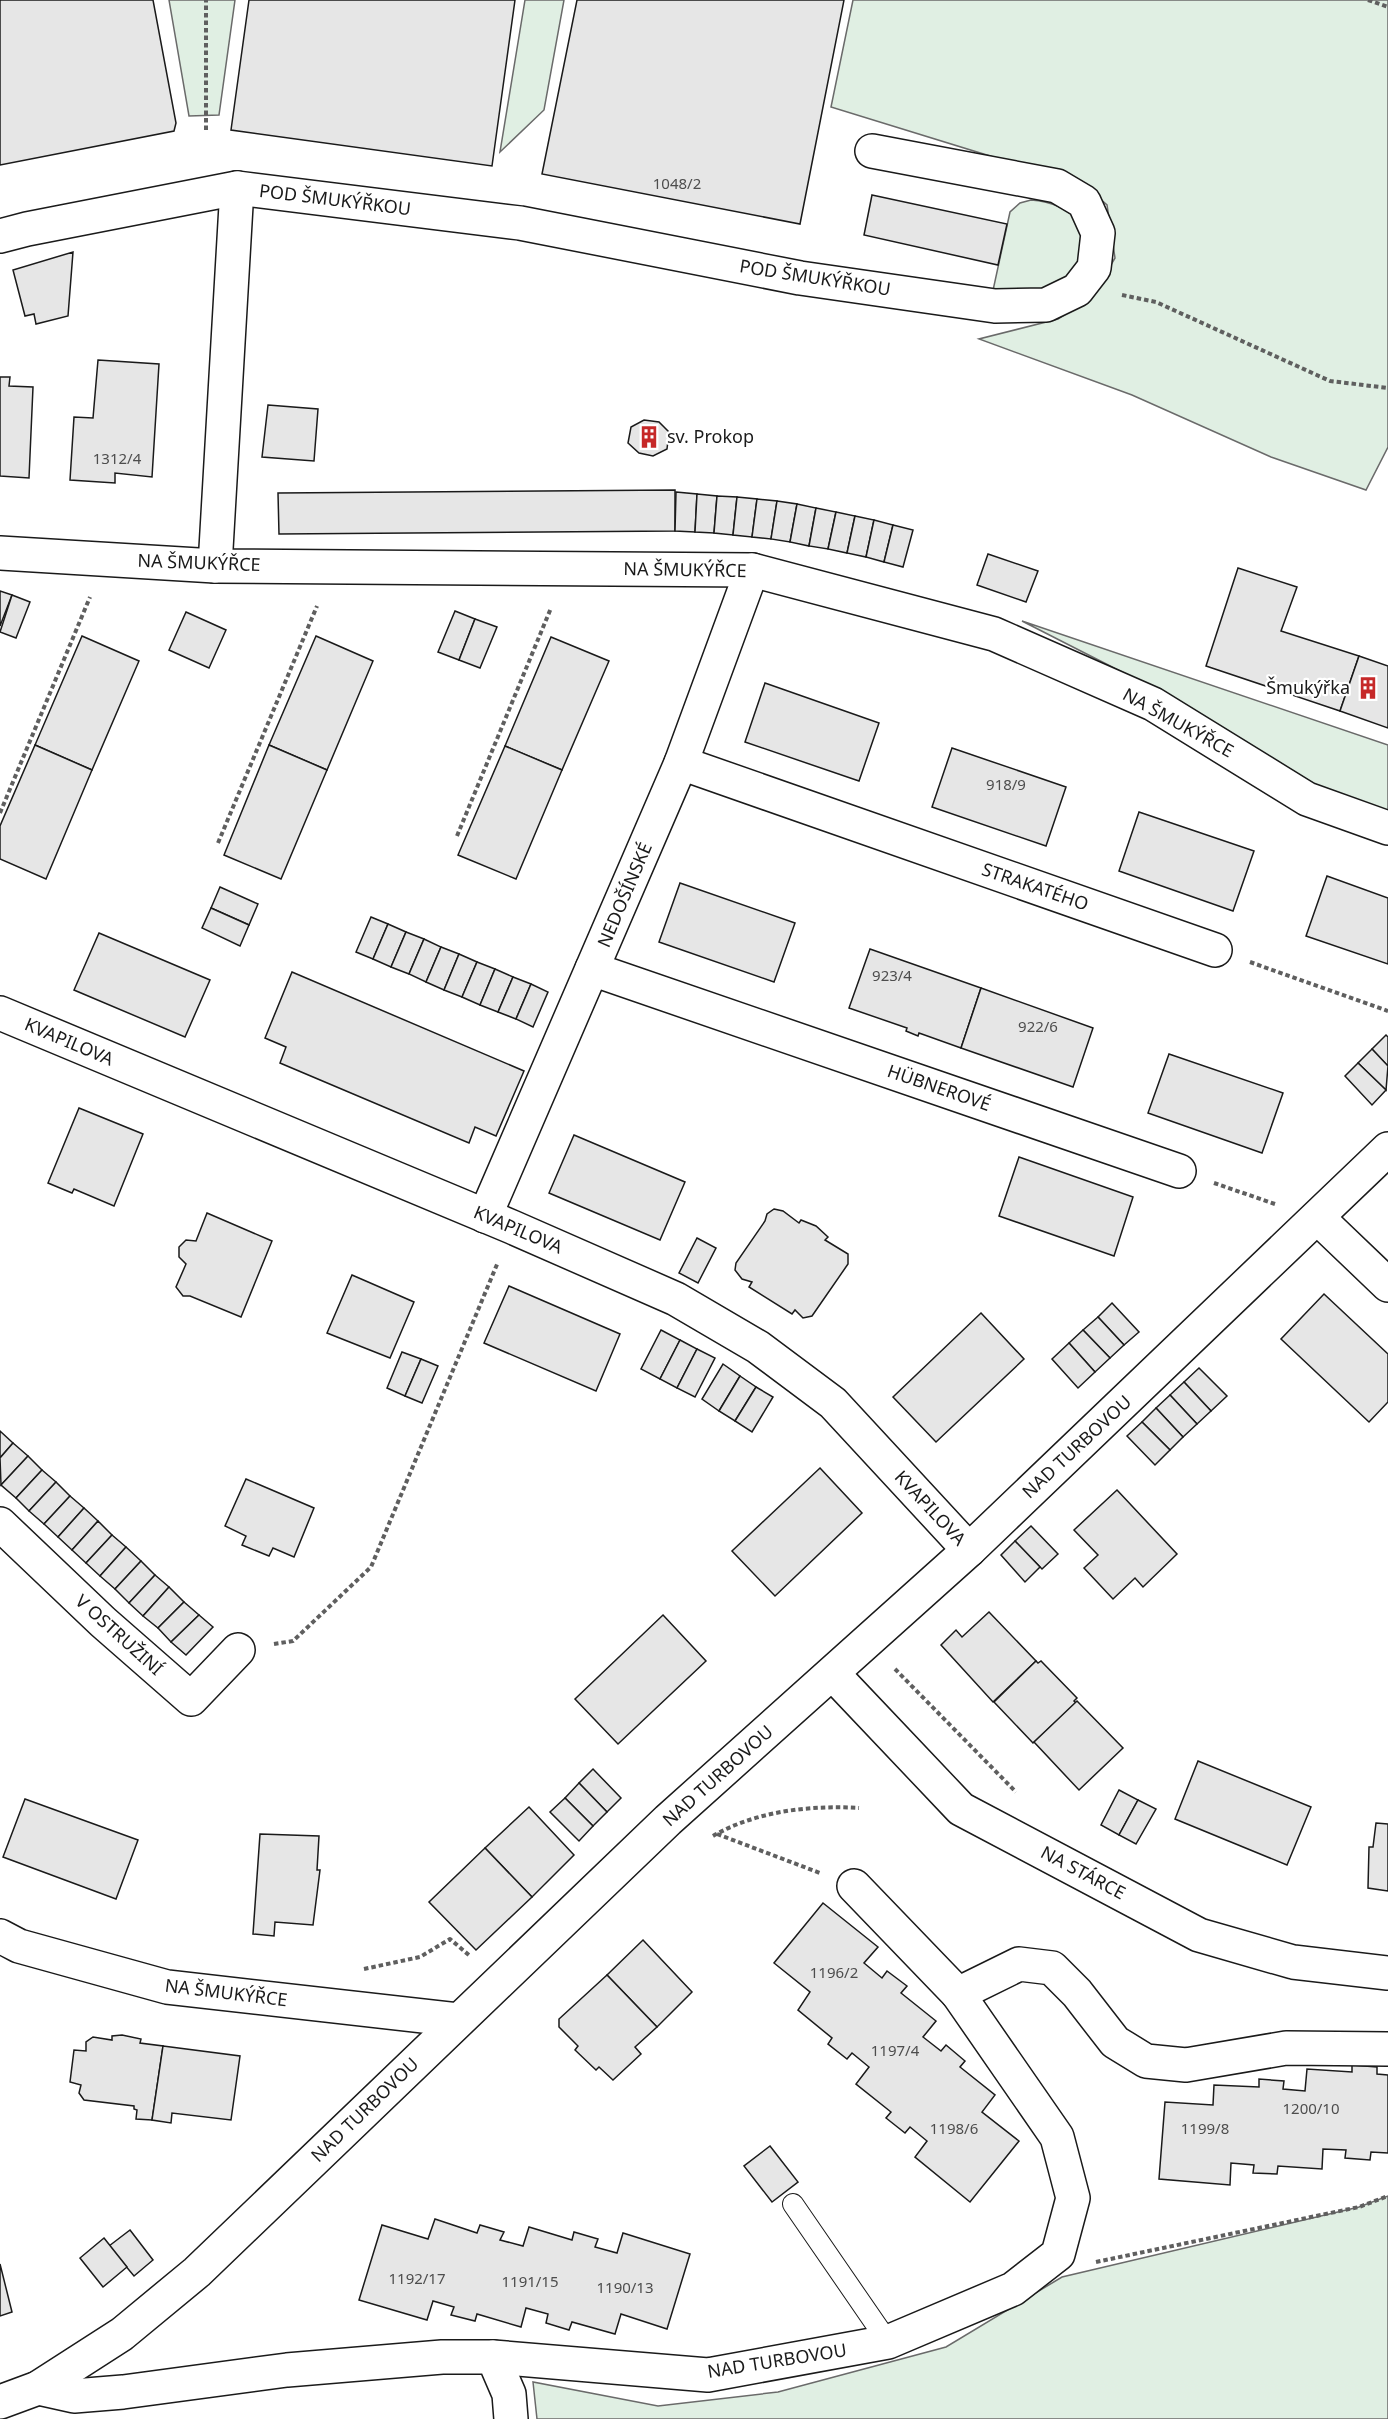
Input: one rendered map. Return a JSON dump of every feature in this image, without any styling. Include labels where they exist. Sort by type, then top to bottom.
[{"type":"street","points":[[872,151],[1057,186],[1084,202],[1098,233],[1094,268],[1081,285]]},
{"type":"street","name":"POD ŠMUKÝŘKOU","points":[[0,236],[27,228],[237,188],[520,223],[800,278],[995,306],[1046,305],[1077,290],[1081,285]]},
{"type":"street","name":"POD ŠMUKÝŘKOU","points":[[215,566],[237,188]]},
{"type":"street","name":"NA ŠMUKÝŘCE","points":[[0,553],[215,566],[752,570],[994,634],[1153,704],[1307,799],[1388,828]]},
{"type":"street","name":"NEDOŠÍNSKÉ","points":[[499,1221],[592,969],[681,764],[752,570]]},
{"type":"street","name":"STRAKATÉHO","points":[[681,764],[1215,950]]},
{"type":"street","name":"HÜBNEROVÉ","points":[[592,969],[1179,1171]]},
{"type":"street","name":"KVAPILOVA","points":[[0,1013],[499,1221],[676,1299],[758,1347],[833,1403],[969,1550]]},
{"type":"street","name":"NAD TURBOVOU","points":[[0,2402],[38,2388],[122,2334],[197,2272],[668,1820],[969,1550],[1388,1149]]},
{"type":"street","points":[[1318,1218],[1388,1285]]},
{"type":"street","name":"V OSTRUŽINÍ","points":[[0,1524],[103,1622],[191,1699],[238,1650]]},
{"type":"street","name":"NA STÁRCE","points":[[833,1674],[961,1809],[1199,1935],[1293,1962],[1388,1973]]},
{"type":"street","points":[[854,1886],[958,1994],[1019,1964],[1052,1968],[1077,1993],[1115,2042],[1146,2061],[1186,2065],[1286,2048],[1388,2049]]},
{"type":"street","name":"NA ŠMUKÝŘCE","points":[[0,1936],[19,1946],[167,1987],[458,2020]]},
{"type":"street","name":"NAD TURBOVOU","points":[[38,2388],[74,2396],[123,2392],[287,2370],[442,2357],[494,2357],[708,2375],[888,2342],[1013,2289],[1058,2254],[1073,2198],[1057,2137],[958,1994]]},
{"type":"street","points":[[494,2357],[509,2394],[511,2419]]},
{"type":"lane","points":[[793,2204],[888,2342]]},
{"type":"path","points":[[206,0],[206,130]]},
{"type":"path","points":[[1368,0],[1388,7]]},
{"type":"path","points":[[1081,285],[1156,302],[1330,381],[1388,388]]},
{"type":"path","points":[[0,813],[106,559]]},
{"type":"path","points":[[218,843],[334,567]]},
{"type":"path","points":[[457,836],[568,568]]},
{"type":"path","points":[[1215,950],[1388,1011]]},
{"type":"path","points":[[1179,1171],[1286,1208]]},
{"type":"path","points":[[238,1650],[293,1641],[371,1567],[499,1221]]},
{"type":"path","points":[[894,1668],[1024,1800]]},
{"type":"path","points":[[707,1839],[727,1828],[789,1810],[860,1808]]},
{"type":"path","points":[[717,1833],[854,1886]]},
{"type":"path","points":[[450,1939],[475,1959]]},
{"type":"path","points":[[1086,2264],[1359,2207],[1388,2196]]},
{"type":"green space","points":[[169,0],[235,0],[219,115],[189,116]]},
{"type":"green space","points":[[525,0],[564,0],[544,110],[500,152]]},
{"type":"green space","points":[[853,0],[1388,0],[1388,447],[1366,490],[1271,457],[1132,395],[979,339],[1058,319],[1092,297],[1115,258],[1107,205],[1084,185],[831,107]]},
{"type":"green space","points":[[1031,200],[1053,204],[1072,215],[1082,230],[1088,255],[1067,288],[992,295],[1010,212],[1020,203]]},
{"type":"green space","points":[[1022,621],[1388,745],[1388,813],[1321,788],[1165,694]]},
{"type":"green space","points":[[1388,2196],[1388,2419],[537,2419],[533,2382],[658,2406],[778,2392],[946,2347],[1062,2277],[1359,2207]]},
{"type":"building","points":[[0,0],[153,0],[176,123],[174,131],[0,165]]},
{"type":"building","points":[[249,0],[515,0],[492,166],[231,130]]},
{"type":"building","points":[[577,0],[844,0],[800,224],[542,174]]},
{"type":"building","points":[[872,195],[1007,224],[998,265],[864,235]]},
{"type":"building","points":[[73,252],[68,316],[36,324],[34,314],[25,316],[13,270]]},
{"type":"building","points":[[98,360],[159,364],[152,477],[115,473],[115,483],[70,480],[74,417],[93,418]]},
{"type":"building","points":[[0,377],[10,377],[9,386],[33,387],[29,478],[0,476]]},
{"type":"building","points":[[268,405],[318,409],[314,461],[262,457]]},
{"type":"building","name":"sv. Prokop","points":[[644,420],[659,422],[669,432],[667,449],[653,456],[639,453],[628,443],[631,427]]},
{"type":"building","points":[[675,490],[675,531],[279,534],[278,493]]},
{"type":"building","points":[[676,492],[697,494],[695,532],[675,531]]},
{"type":"building","points":[[697,494],[717,496],[714,533],[695,532]]},
{"type":"building","points":[[717,496],[737,497],[733,535],[714,533]]},
{"type":"building","points":[[737,497],[757,499],[752,537],[733,535]]},
{"type":"building","points":[[757,499],[777,501],[771,539],[752,537]]},
{"type":"building","points":[[777,501],[797,504],[790,542],[771,539]]},
{"type":"building","points":[[797,504],[816,508],[809,546],[790,542]]},
{"type":"building","points":[[816,508],[836,512],[828,549],[809,546]]},
{"type":"building","points":[[836,512],[855,516],[847,553],[828,549]]},
{"type":"building","points":[[855,516],[874,520],[866,557],[847,553]]},
{"type":"building","points":[[874,520],[893,525],[884,562],[866,557]]},
{"type":"building","points":[[893,525],[913,530],[903,567],[884,562]]},
{"type":"building","points":[[988,554],[1038,571],[1026,602],[977,585]]},
{"type":"building","points":[[1238,568],[1297,587],[1281,631],[1359,656],[1340,711],[1206,666]]},
{"type":"building","points":[[0,591],[12,595],[0,626]]},
{"type":"building","points":[[12,595],[30,602],[16,638],[0,632]]},
{"type":"building","points":[[455,611],[475,619],[459,660],[438,652]]},
{"type":"building","points":[[186,612],[226,630],[209,668],[169,650]]},
{"type":"building","points":[[475,619],[497,627],[480,668],[459,660]]},
{"type":"building","points":[[82,636],[139,661],[92,770],[35,745]]},
{"type":"building","points":[[316,636],[373,661],[327,770],[269,745]]},
{"type":"building","points":[[551,637],[609,661],[562,770],[505,746]]},
{"type":"building","name":"Šmukýřka","points":[[1359,656],[1388,666],[1388,728],[1340,711]]},
{"type":"building","points":[[765,683],[879,723],[859,781],[745,742]]},
{"type":"building","points":[[35,745],[92,770],[46,879],[0,859],[0,826]]},
{"type":"building","points":[[269,745],[327,770],[281,879],[224,855]]},
{"type":"building","points":[[505,746],[562,770],[516,879],[458,855]]},
{"type":"building","points":[[952,748],[1066,787],[1046,846],[932,807]]},
{"type":"building","points":[[1139,812],[1254,851],[1233,911],[1119,871]]},
{"type":"building","points":[[1327,876],[1388,898],[1388,964],[1306,936]]},
{"type":"building","points":[[680,883],[795,923],[774,982],[659,942]]},
{"type":"building","points":[[220,887],[258,904],[249,925],[211,908]]},
{"type":"building","points":[[211,908],[249,925],[240,946],[202,928]]},
{"type":"building","points":[[371,917],[388,924],[373,959],[356,952]]},
{"type":"building","points":[[388,924],[406,932],[391,967],[373,959]]},
{"type":"building","points":[[406,932],[424,939],[409,974],[391,967]]},
{"type":"building","points":[[99,933],[210,980],[185,1037],[74,990]]},
{"type":"building","points":[[424,939],[441,947],[426,982],[409,974]]},
{"type":"building","points":[[441,947],[459,954],[444,990],[426,982]]},
{"type":"building","points":[[870,949],[981,988],[961,1048],[919,1033],[918,1036],[906,1031],[907,1028],[849,1008]]},
{"type":"building","points":[[459,954],[477,962],[462,997],[444,990]]},
{"type":"building","points":[[477,962],[495,969],[480,1005],[462,997]]},
{"type":"building","points":[[495,969],[513,977],[498,1012],[480,1005]]},
{"type":"building","points":[[292,972],[524,1071],[496,1136],[475,1127],[469,1143],[280,1063],[286,1047],[265,1038]]},
{"type":"building","points":[[513,977],[531,984],[516,1019],[498,1012]]},
{"type":"building","points":[[531,984],[548,992],[533,1027],[516,1019]]},
{"type":"building","points":[[981,988],[1093,1028],[1073,1087],[961,1048]]},
{"type":"building","points":[[1386,1035],[1388,1037],[1388,1066],[1372,1049]]},
{"type":"building","points":[[1372,1049],[1388,1066],[1386,1090],[1358,1063]]},
{"type":"building","points":[[1169,1054],[1283,1093],[1262,1153],[1148,1113]]},
{"type":"building","points":[[1358,1063],[1386,1090],[1372,1105],[1345,1076]]},
{"type":"building","points":[[79,1108],[143,1134],[114,1206],[74,1189],[72,1193],[48,1183]]},
{"type":"building","points":[[574,1135],[685,1182],[660,1240],[549,1193]]},
{"type":"building","points":[[1019,1157],[1133,1197],[1114,1256],[999,1216]]},
{"type":"building","points":[[774,1209],[783,1211],[799,1223],[801,1220],[816,1226],[828,1237],[825,1240],[848,1254],[848,1264],[812,1316],[803,1318],[795,1310],[792,1314],[749,1287],[752,1282],[742,1279],[735,1270],[736,1263],[765,1221],[767,1214]]},
{"type":"building","points":[[207,1213],[272,1241],[241,1317],[190,1296],[183,1296],[176,1287],[186,1264],[179,1257],[179,1247],[186,1240],[196,1241]]},
{"type":"building","points":[[697,1238],[716,1248],[698,1283],[679,1273]]},
{"type":"building","points":[[352,1275],[414,1302],[390,1358],[327,1333]]},
{"type":"building","points":[[509,1286],[620,1334],[596,1391],[484,1343]]},
{"type":"building","points":[[1324,1294],[1388,1354],[1388,1402],[1369,1422],[1281,1339]]},
{"type":"building","points":[[1112,1303],[1139,1332],[1124,1345],[1098,1317]]},
{"type":"building","points":[[981,1313],[1024,1359],[936,1442],[893,1397]]},
{"type":"building","points":[[1098,1317],[1124,1345],[1110,1358],[1083,1330]]},
{"type":"building","points":[[661,1330],[680,1340],[660,1379],[641,1369]]},
{"type":"building","points":[[1083,1330],[1110,1358],[1095,1372],[1069,1343]]},
{"type":"building","points":[[680,1340],[697,1349],[677,1388],[660,1379]]},
{"type":"building","points":[[1069,1343],[1095,1372],[1078,1388],[1052,1359]]},
{"type":"building","points":[[697,1349],[715,1358],[695,1397],[677,1388]]},
{"type":"building","points":[[402,1352],[421,1359],[405,1396],[387,1388]]},
{"type":"building","points":[[421,1359],[438,1366],[422,1403],[405,1396]]},
{"type":"building","points":[[723,1364],[740,1376],[719,1411],[702,1399]]},
{"type":"building","points":[[1199,1368],[1227,1396],[1211,1411],[1184,1382]]},
{"type":"building","points":[[740,1376],[756,1387],[735,1421],[719,1411]]},
{"type":"building","points":[[1184,1382],[1211,1411],[1197,1424],[1170,1395]]},
{"type":"building","points":[[756,1387],[773,1397],[752,1432],[735,1421]]},
{"type":"building","points":[[1170,1395],[1197,1424],[1183,1437],[1156,1408]]},
{"type":"building","points":[[1156,1408],[1183,1437],[1170,1450],[1142,1422]]},
{"type":"building","points":[[1142,1422],[1170,1450],[1155,1465],[1127,1436]]},
{"type":"building","points":[[0,1431],[13,1443],[0,1458]]},
{"type":"building","points":[[13,1443],[28,1456],[1,1485],[0,1458]]},
{"type":"building","points":[[28,1456],[42,1470],[16,1498],[1,1485]]},
{"type":"building","points":[[820,1468],[862,1513],[775,1596],[732,1551]]},
{"type":"building","points":[[42,1470],[56,1482],[29,1511],[16,1498]]},
{"type":"building","points":[[246,1479],[314,1508],[294,1557],[273,1548],[269,1556],[242,1545],[246,1536],[225,1526]]},
{"type":"building","points":[[56,1482],[70,1496],[44,1524],[29,1511]]},
{"type":"building","points":[[1117,1490],[1177,1554],[1143,1587],[1135,1578],[1113,1599],[1084,1568],[1098,1555],[1074,1530]]},
{"type":"building","points":[[70,1496],[84,1508],[58,1537],[44,1524]]},
{"type":"building","points":[[84,1508],[98,1521],[72,1550],[58,1537]]},
{"type":"building","points":[[98,1521],[112,1535],[86,1563],[72,1550]]},
{"type":"building","points":[[1031,1526],[1058,1554],[1042,1569],[1015,1541]]},
{"type":"building","points":[[112,1535],[126,1547],[100,1576],[86,1563]]},
{"type":"building","points":[[1015,1541],[1040,1567],[1025,1582],[1001,1555]]},
{"type":"building","points":[[126,1547],[141,1561],[115,1589],[100,1576]]},
{"type":"building","points":[[141,1561],[155,1575],[129,1603],[115,1589]]},
{"type":"building","points":[[155,1575],[169,1587],[143,1616],[129,1603]]},
{"type":"building","points":[[169,1587],[184,1602],[158,1628],[143,1616]]},
{"type":"building","points":[[184,1602],[199,1615],[171,1642],[158,1628]]},
{"type":"building","points":[[989,1612],[1036,1661],[993,1702],[941,1645],[956,1630],[962,1637]]},
{"type":"building","points":[[199,1615],[213,1627],[186,1655],[171,1642]]},
{"type":"building","points":[[663,1615],[706,1661],[618,1744],[575,1699]]},
{"type":"building","points":[[1036,1661],[1038,1663],[1041,1661],[1077,1698],[1074,1701],[1076,1703],[1033,1743],[994,1702]]},
{"type":"building","points":[[1077,1701],[1123,1748],[1079,1790],[1034,1742]]},
{"type":"building","points":[[1198,1761],[1311,1807],[1287,1865],[1175,1819]]},
{"type":"building","points":[[593,1769],[621,1798],[607,1812],[579,1783]]},
{"type":"building","points":[[579,1783],[607,1812],[593,1826],[565,1798]]},
{"type":"building","points":[[1119,1790],[1138,1800],[1119,1835],[1101,1825]]},
{"type":"building","points":[[565,1798],[593,1826],[579,1841],[550,1812]]},
{"type":"building","points":[[25,1799],[138,1840],[116,1899],[3,1857]]},
{"type":"building","points":[[1138,1800],[1156,1809],[1136,1844],[1119,1835]]},
{"type":"building","points":[[529,1807],[574,1855],[532,1897],[485,1848]]},
{"type":"building","points":[[1376,1823],[1388,1824],[1388,1891],[1368,1888],[1369,1847],[1373,1847]]},
{"type":"building","points":[[260,1834],[319,1836],[317,1870],[320,1870],[313,1925],[275,1922],[274,1936],[253,1934]]},
{"type":"building","points":[[485,1848],[532,1897],[476,1950],[429,1902]]},
{"type":"building","points":[[823,1903],[878,1947],[864,1963],[882,1978],[887,1971],[907,1986],[901,1993],[936,2021],[923,2037],[941,2051],[946,2045],[965,2061],[960,2067],[995,2095],[982,2112],[1019,2141],[970,2202],[915,2157],[927,2141],[910,2127],[905,2133],[886,2118],[891,2112],[856,2084],[869,2067],[852,2053],[847,2059],[828,2044],[832,2038],[798,2010],[810,1992],[774,1963]]},
{"type":"building","points":[[643,1940],[692,1992],[657,2027],[607,1975]]},
{"type":"building","points":[[607,1975],[657,2027],[635,2047],[641,2054],[613,2080],[599,2067],[596,2070],[575,2050],[578,2046],[559,2027],[559,2019]]},
{"type":"building","points":[[122,2035],[141,2039],[140,2043],[163,2046],[152,2120],[136,2119],[137,2110],[134,2106],[84,2100],[79,2093],[81,2085],[70,2082],[74,2050],[86,2051],[86,2042],[93,2037],[112,2040],[112,2036]]},
{"type":"building","points":[[163,2046],[240,2056],[231,2120],[172,2113],[171,2123],[152,2120]]},
{"type":"building","points":[[1352,2065],[1377,2067],[1377,2074],[1388,2075],[1388,2153],[1371,2152],[1370,2160],[1345,2158],[1346,2150],[1323,2149],[1322,2169],[1278,2166],[1277,2174],[1253,2173],[1254,2165],[1231,2163],[1230,2185],[1159,2179],[1165,2102],[1213,2105],[1214,2085],[1259,2087],[1259,2079],[1284,2081],[1283,2089],[1305,2091],[1307,2069],[1352,2072]]},
{"type":"building","points":[[770,2146],[798,2182],[772,2202],[744,2166]]},
{"type":"building","points":[[435,2219],[477,2233],[480,2225],[504,2232],[500,2240],[523,2246],[529,2227],[572,2240],[574,2232],[598,2239],[595,2247],[617,2253],[623,2233],[690,2254],[667,2329],[621,2314],[615,2334],[572,2322],[569,2330],[546,2323],[548,2314],[526,2308],[521,2327],[477,2314],[475,2321],[451,2315],[454,2307],[433,2301],[427,2320],[359,2300],[382,2225],[428,2239]]},
{"type":"building","points":[[130,2230],[153,2260],[134,2276],[109,2246]]},
{"type":"building","points":[[104,2238],[127,2267],[103,2287],[80,2258]]},
{"type":"building","points":[[0,2264],[12,2312],[0,2316]]},
{"type":"place","name":"sv. Prokop","points":[[649,437]]},
{"type":"place","name":"Šmukýřka","points":[[1368,688]]}]
